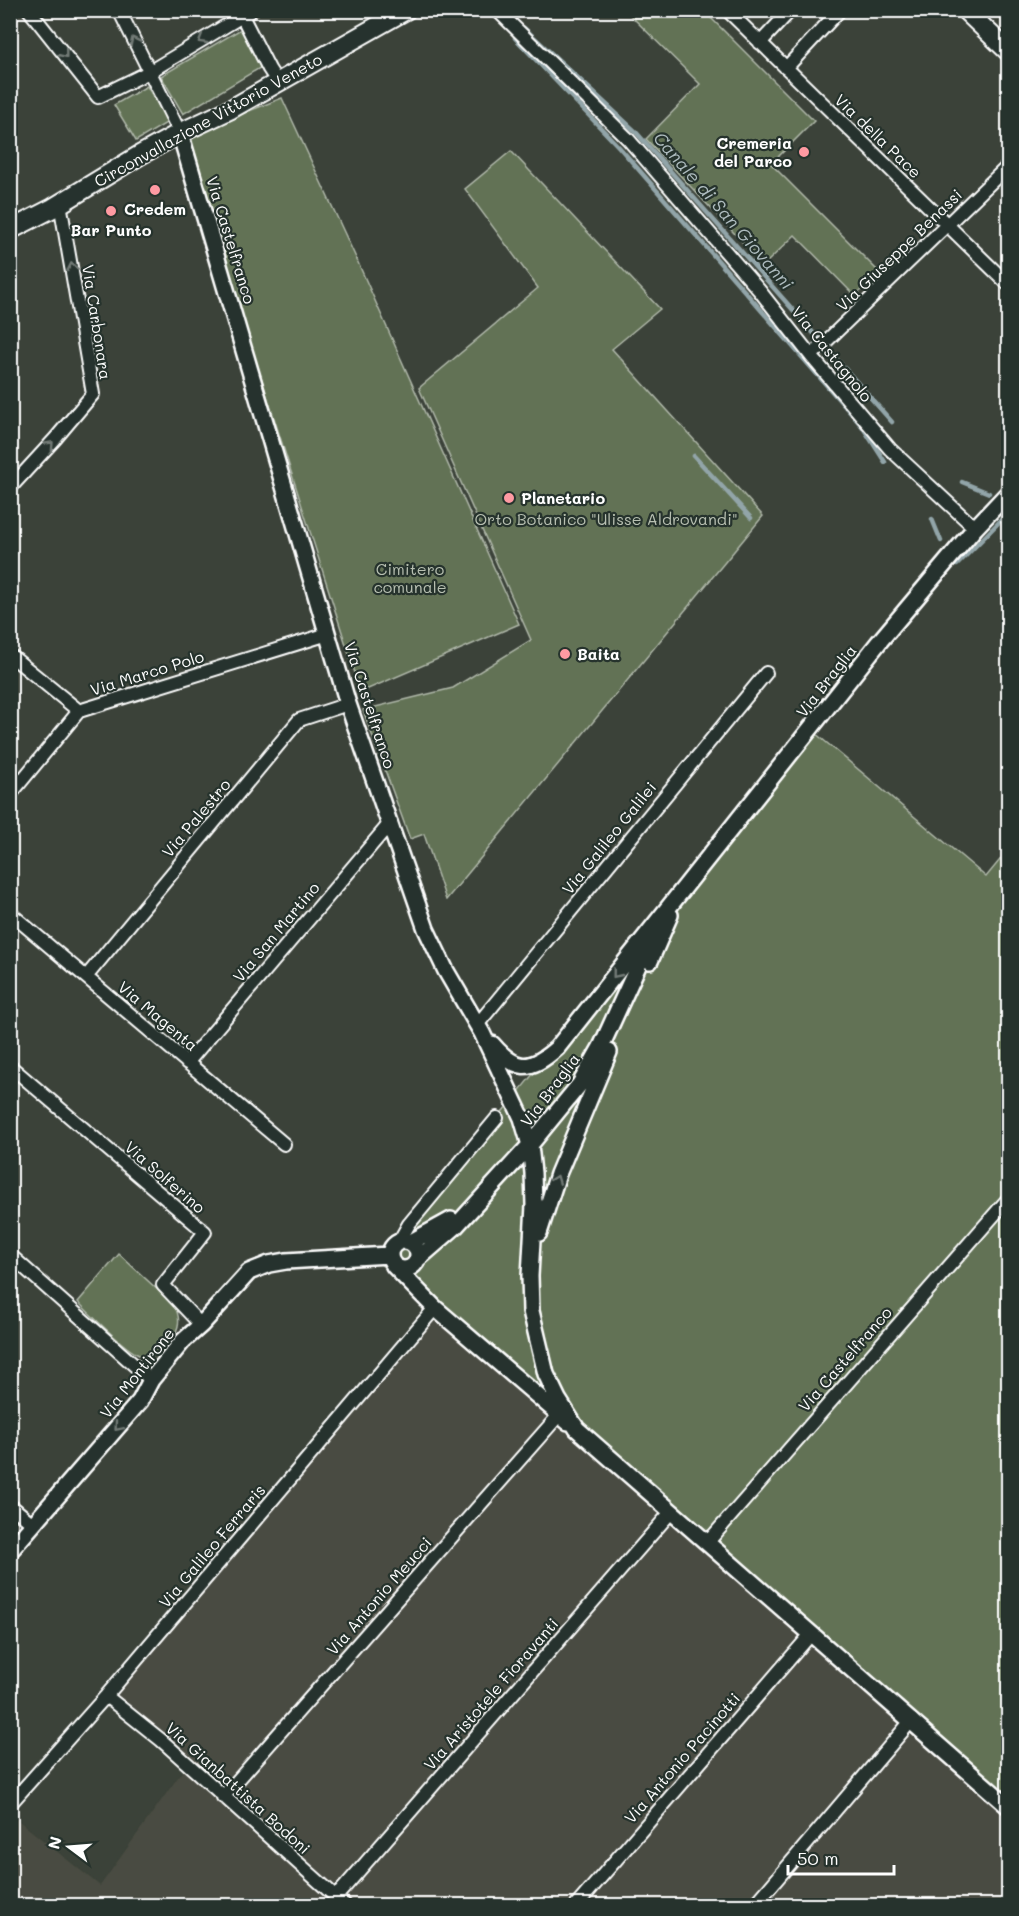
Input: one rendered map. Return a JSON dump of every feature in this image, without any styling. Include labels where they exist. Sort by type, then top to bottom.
[{"type":"main road","name":"Circonvallazione Vittorio Veneto","points":[[10,230],[180,133],[231,109],[406,10]]},
{"type":"main road","points":[[965,10],[1008,51]]},
{"type":"street","points":[[29,10],[98,97],[149,72],[244,12],[269,69],[278,83]]},
{"type":"street","points":[[119,10],[180,133]]},
{"type":"street","name":"Via Castagnolo","points":[[497,10],[628,139],[759,290],[819,348],[890,449],[975,528]]},
{"type":"street","name":"Via della Pace","points":[[727,10],[1008,284]]},
{"type":"street","points":[[760,43],[791,10]]},
{"type":"street","points":[[786,68],[840,10]]},
{"type":"street","name":"Via Castelfranco","points":[[180,133],[348,704],[391,822],[426,929],[479,1029],[522,1118],[530,1145],[534,1173],[531,1311],[546,1374],[558,1399],[577,1429]]},
{"type":"street","name":"Via Giuseppe Benassi","points":[[819,348],[1008,166]]},
{"type":"street","name":"Via Carbonara","points":[[10,488],[93,394],[60,203]]},
{"type":"street","name":"Via Braglia","points":[[479,1029],[503,1058],[517,1065],[540,1063],[556,1048],[879,642],[975,528],[1008,493]]},
{"type":"street","name":"Via Marco Polo","points":[[10,795],[79,711],[328,634]]},
{"type":"street","points":[[10,655],[79,711]]},
{"type":"street","name":"Via Galileo Galilei","points":[[479,1029],[766,673]]},
{"type":"street","name":"Via Palestro","points":[[86,977],[299,720],[348,704]]},
{"type":"street","name":"Via San Martino","points":[[187,1063],[391,822]]},
{"type":"street","name":"Via Castelfranco","points":[[530,1276],[540,1229],[579,1120],[679,896]]},
{"type":"street","name":"Via Braglia","points":[[530,1145],[592,1066],[645,949],[679,896]]},
{"type":"street","name":"Via Magenta","points":[[10,913],[284,1144]]},
{"type":"street","name":"Via Solferino","points":[[10,1066],[205,1232],[163,1284],[201,1325]]},
{"type":"street","points":[[405,1241],[409,1224],[497,1118]]},
{"type":"street","points":[[478,1201],[439,1228],[393,1245],[392,1261],[405,1269],[411,1267],[456,1226],[530,1145]]},
{"type":"street","name":"Via Castelfranco","points":[[707,1543],[1008,1199]]},
{"type":"street","points":[[405,1241],[417,1248],[418,1259]]},
{"type":"street","points":[[11,1258],[151,1380]]},
{"type":"street","name":"Via Montirone","points":[[10,1551],[140,1401],[151,1380],[183,1341],[201,1325],[249,1272],[269,1264],[286,1261],[392,1261]]},
{"type":"street","name":"Via Castelfranco","points":[[392,1261],[435,1308],[1008,1805]]},
{"type":"street","name":"Via Galileo Ferraris","points":[[10,1804],[106,1696],[435,1308]]},
{"type":"street","name":"Via Antonio Meucci","points":[[223,1797],[559,1415]]},
{"type":"street","points":[[10,1505],[34,1525]]},
{"type":"street","name":"Via Aristotele Fioravanti","points":[[336,1897],[671,1512]]},
{"type":"street","name":"Via Antonio Pacinotti","points":[[576,1905],[812,1633]]},
{"type":"street","name":"Via Gianbattista Bodoni","points":[[106,1696],[161,1740],[346,1905]]},
{"type":"street","points":[[754,1905],[912,1720]]},
{"type":"shaded area","points":[[432,1309],[1008,1806],[1008,1905],[11,1905],[10,1814],[100,1886],[189,1762],[104,1694]]},
{"type":"green space","points":[[626,11],[704,11],[814,121],[771,164],[879,272],[855,296],[795,235],[764,265],[646,139],[700,84]]},
{"type":"green space","points":[[241,29],[263,66],[183,114],[161,76]]},
{"type":"green space","points":[[147,86],[168,122],[136,141],[114,105]]},
{"type":"green space","name":"Cimitero comunale","points":[[282,98],[519,624],[361,692],[247,333],[189,135]]},
{"type":"green space","name":"Orto Botanico \"Ulisse Aldrovandi\"","points":[[511,151],[660,309],[612,349],[763,516],[446,900],[424,834],[410,839],[363,710],[453,688],[531,640],[419,388],[538,288],[465,189]]},
{"type":"green space","points":[[808,727],[986,877],[1008,850],[1008,1806],[379,1263],[547,1057]]},
{"type":"green space","points":[[119,1254],[174,1305],[176,1310],[178,1323],[176,1331],[165,1347],[153,1355],[144,1356],[133,1352],[78,1302]]},
{"type":"waterway","name":"Canale di San Giovanni","points":[[524,28],[635,131],[892,422]]},
{"type":"waterway","points":[[515,38],[619,147],[862,426],[885,462]]},
{"type":"waterway","points":[[694,456],[751,518]]},
{"type":"waterway","name":"Canale di San Giovanni","points":[[962,482],[989,493]]},
{"type":"waterway","points":[[951,564],[957,565],[1008,513]]},
{"type":"waterway","points":[[932,519],[941,541]]},
{"type":"place","name":"Cremeria del Parco","points":[[804,152]]},
{"type":"place","name":"Credem","points":[[155,190]]},
{"type":"place","name":"Bar Punto","points":[[111,211]]},
{"type":"place","name":"Planetario","points":[[509,498]]},
{"type":"place","name":"Baita","points":[[565,654]]}]
